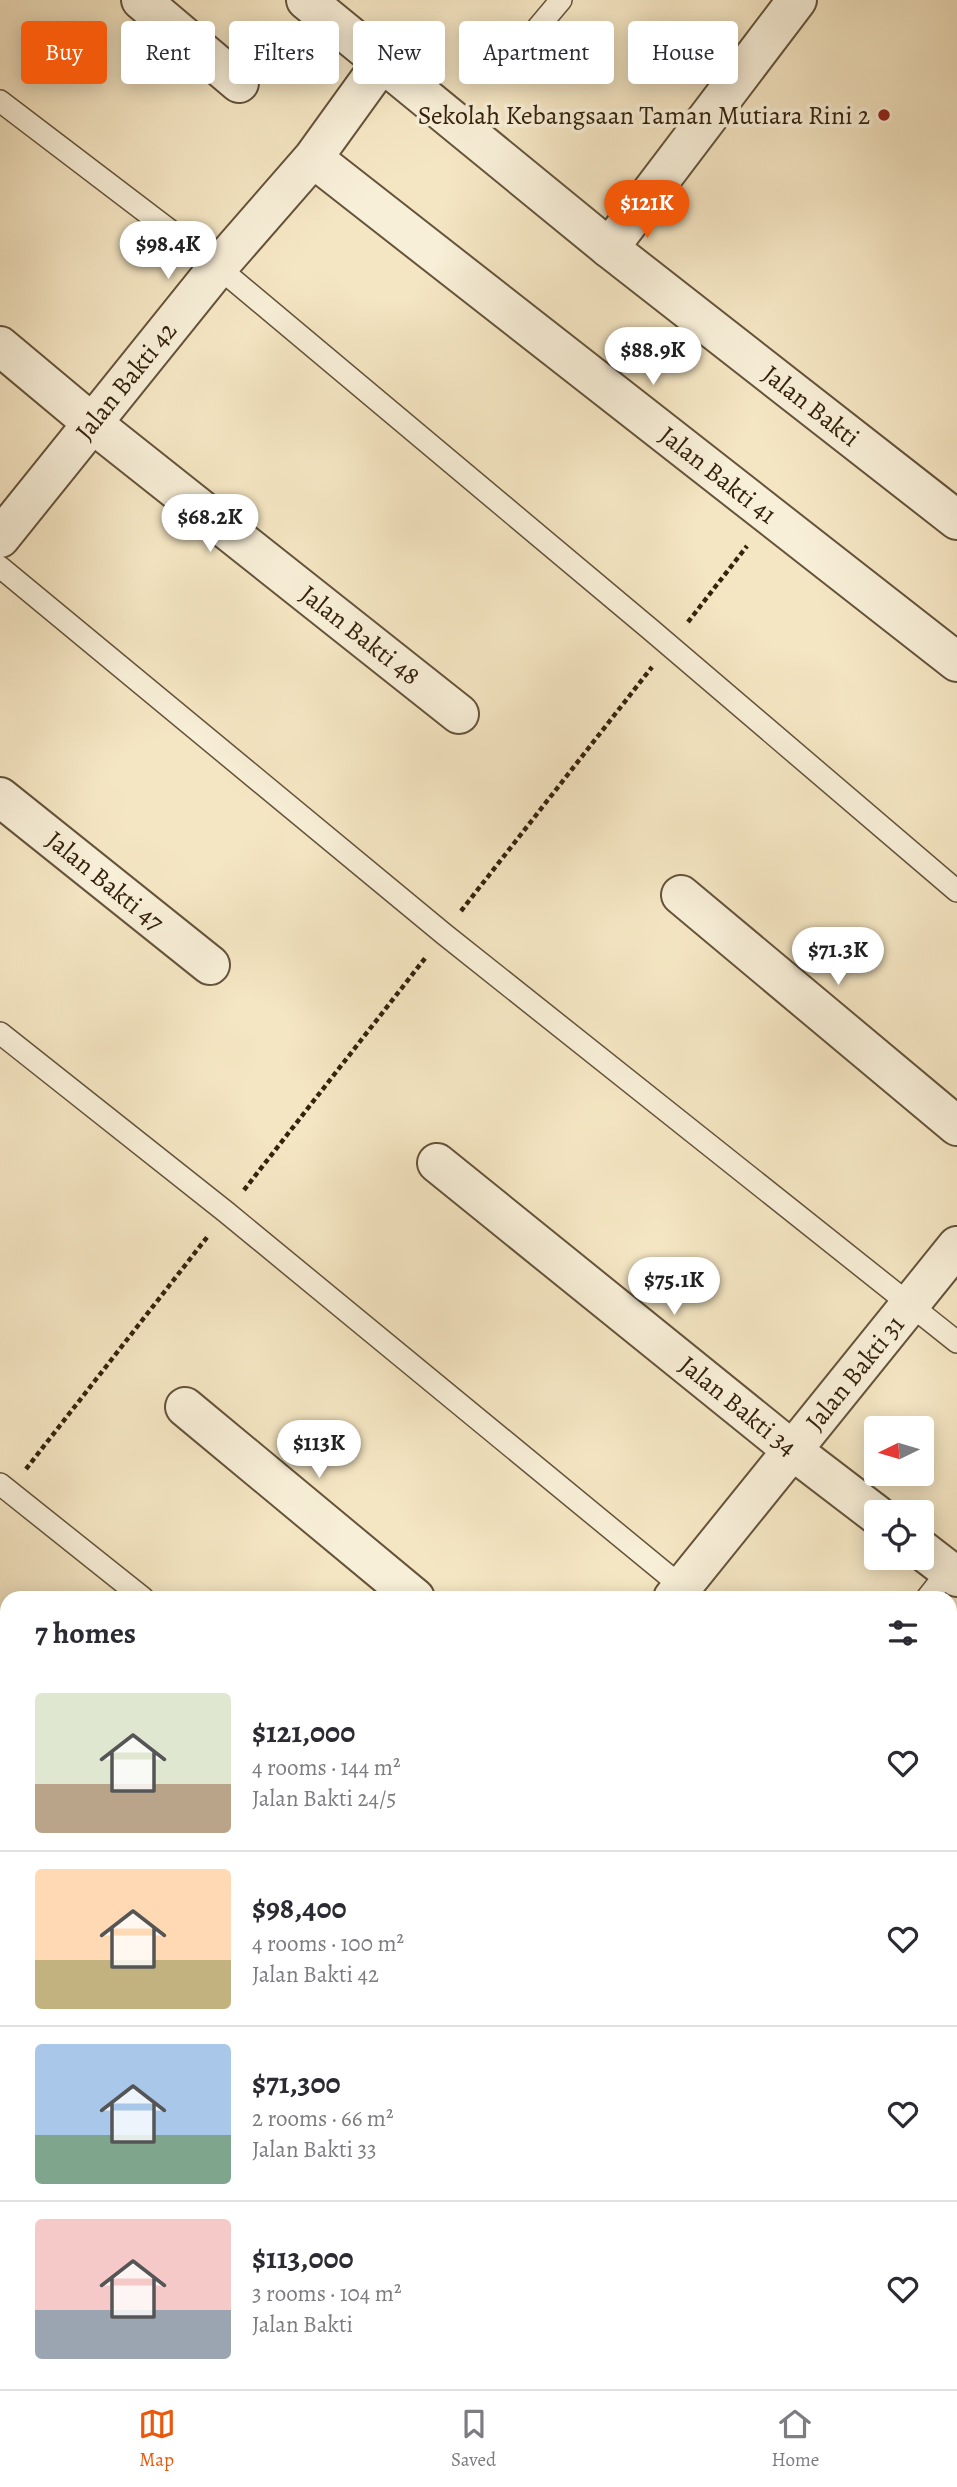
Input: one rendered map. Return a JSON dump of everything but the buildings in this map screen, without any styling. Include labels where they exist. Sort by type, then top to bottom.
[{"type":"street","points":[[141,0],[229,75]]},
{"type":"street","name":"Jalan Bakti","points":[[306,0],[353,37]]},
{"type":"street","points":[[609,247],[797,0]]},
{"type":"street","name":"Jalan Bakti 42","points":[[0,538],[218,267],[313,158],[366,84]]},
{"type":"street","name":"Jalan Bakti","points":[[411,84],[609,247],[957,520]]},
{"type":"street","name":"Jalan Bakti 41","points":[[313,158],[957,662]]},
{"type":"street","name":"Jalan Bakti 48","points":[[0,346],[92,423],[459,714]]},
{"type":"street","name":"Jalan Bakti 47","points":[[0,797],[210,965]]},
{"type":"street","points":[[681,895],[957,1126]]},
{"type":"street","name":"Jalan Bakti 34","points":[[437,1163],[864,1505]]},
{"type":"street","name":"Jalan Bakti 31","points":[[679,1591],[957,1246]]},
{"type":"street","points":[[185,1407],[407,1591]]},
{"type":"lane","points":[[543,21],[561,0]]},
{"type":"lane","points":[[0,101],[218,267],[669,645],[957,891]]},
{"type":"lane","points":[[0,567],[444,934],[957,1342]]},
{"type":"lane","points":[[0,1033],[226,1212],[677,1591]]},
{"type":"lane","points":[[4,1488],[134,1591]]},
{"type":"path","points":[[4,1488],[226,1212],[770,516]]},
{"type":"place","name":"Sekolah Kebangsaan Taman Mutiara Rini 2","points":[[884,115]]}]
